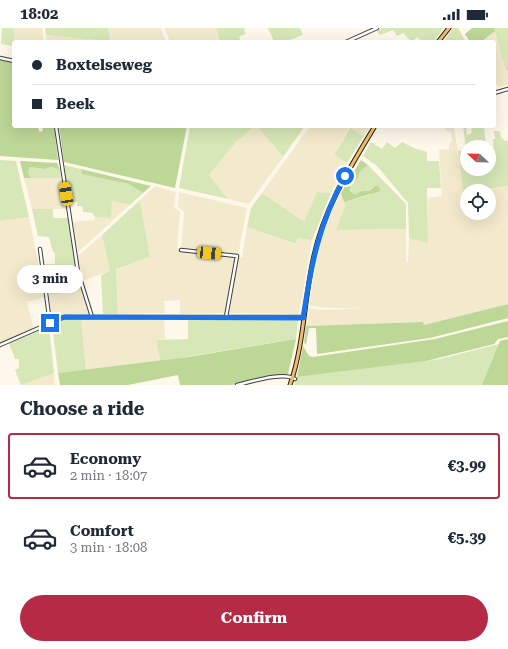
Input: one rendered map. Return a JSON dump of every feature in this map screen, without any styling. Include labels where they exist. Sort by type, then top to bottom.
[{"type":"main road","points":[[440,40],[449,28]]},
{"type":"main road","points":[[290,385],[294,378],[313,258],[327,212],[345,176],[374,128]]},
{"type":"street","points":[[350,40],[377,28]]},
{"type":"street","points":[[0,58],[12,61]]},
{"type":"street","points":[[496,92],[508,89]]},
{"type":"street","points":[[56,128],[78,272],[92,317]]},
{"type":"street","points":[[40,249],[50,323]]},
{"type":"street","points":[[181,250],[237,256],[226,317]]},
{"type":"street","points":[[0,345],[64,317],[303,318]]},
{"type":"street","points":[[237,385],[282,376],[294,378]]},
{"type":"shaded area","points":[[14,28],[42,28],[44,40],[13,40]]},
{"type":"shaded area","points":[[108,28],[161,28],[165,40],[111,40]]},
{"type":"shaded area","points":[[164,28],[216,28],[219,40],[169,40]]},
{"type":"shaded area","points":[[495,31],[506,71],[508,70],[508,85],[499,87],[496,84],[496,40],[484,40]]},
{"type":"shaded area","points":[[46,35],[96,40],[47,40]]},
{"type":"shaded area","points":[[253,128],[259,128],[283,157],[249,204],[228,199],[209,175],[236,142]]},
{"type":"shaded area","points":[[309,128],[349,128],[334,155],[347,163],[331,193],[317,192],[304,223],[262,193]]},
{"type":"shaded area","points":[[349,128],[369,128],[364,136]]},
{"type":"shaded area","points":[[445,128],[454,128],[462,184],[460,184],[460,220],[496,220],[496,188],[508,186],[508,304],[424,325],[423,322],[306,326],[309,308],[324,310],[361,308],[309,306],[320,245],[330,216],[341,193],[345,206],[337,230],[406,229],[406,262],[408,262],[409,238],[428,242],[428,198],[442,196],[439,150],[449,149],[449,143],[452,142],[451,132],[446,131]]},
{"type":"shaded area","points":[[24,178],[61,178],[67,209],[32,209]]},
{"type":"shaded area","points":[[155,186],[176,192],[174,208],[180,211],[177,249],[181,249],[184,212],[178,207],[179,192],[247,208],[238,255],[182,249],[237,257],[227,313],[180,314],[180,300],[164,301],[165,313],[118,314],[116,269],[150,257],[140,200]]},
{"type":"shaded area","points":[[112,201],[130,205],[78,252],[73,222],[94,220],[95,217],[110,218]]},
{"type":"shaded area","points":[[29,217],[45,297],[27,302],[34,329],[0,343],[0,221]]},
{"type":"shaded area","points":[[247,227],[295,244],[297,238],[312,240],[299,314],[229,313],[239,257],[242,257]]},
{"type":"shaded area","points":[[102,235],[110,271],[82,281],[78,256]]},
{"type":"shaded area","points":[[46,271],[49,273],[51,295],[81,291],[88,314],[64,314],[52,319]]},
{"type":"shaded area","points":[[81,319],[164,320],[165,339],[156,340],[160,361],[86,370]]},
{"type":"shaded area","points":[[54,373],[55,385],[21,385],[31,381]]},
{"type":"green space","points":[[2,28],[14,28],[14,40],[12,40],[12,46],[1,44]]},
{"type":"green space","points":[[45,28],[108,28],[111,40],[96,40],[46,35]]},
{"type":"green space","points":[[216,28],[247,28],[244,29],[246,34],[239,37],[240,40],[219,40]]},
{"type":"green space","points":[[268,28],[300,28],[303,35],[289,40],[273,40]]},
{"type":"green space","points":[[382,28],[444,28],[435,40],[421,40],[417,37],[414,40],[410,40],[403,33],[397,36],[393,30],[380,35],[377,31]]},
{"type":"green space","points":[[453,28],[458,28],[465,40],[444,40]]},
{"type":"green space","points":[[472,28],[494,28],[495,31],[484,40],[469,40],[465,34]]},
{"type":"green space","points":[[494,28],[508,28],[508,70],[506,71]]},
{"type":"green space","points":[[0,60],[12,63],[12,128],[38,128],[41,132],[42,128],[54,128],[58,160],[0,156]]},
{"type":"green space","points":[[59,128],[187,128],[175,188],[64,162]]},
{"type":"green space","points":[[190,128],[253,128],[236,142],[209,175],[228,199],[179,188]]},
{"type":"green space","points":[[259,128],[304,128],[283,157]]},
{"type":"green space","points":[[350,128],[364,136],[347,163],[334,155]]},
{"type":"green space","points":[[463,128],[466,128],[467,135],[472,133],[471,129],[473,128],[484,128],[485,140],[465,140]]},
{"type":"green space","points":[[494,131],[500,131],[501,137],[505,141],[508,141],[508,186],[496,188],[496,184],[462,184],[461,176],[496,176],[496,140],[493,139],[495,139]]},
{"type":"green space","points":[[371,142],[382,149],[387,142],[395,148],[402,142],[427,152],[427,161],[439,161],[441,188],[427,188],[428,243],[409,238],[408,203],[377,166],[363,156]]},
{"type":"green space","points":[[458,151],[460,151],[460,167]]},
{"type":"green space","points":[[0,160],[16,161],[29,217],[0,221]]},
{"type":"green space","points":[[361,160],[368,165],[359,173],[358,178],[351,186],[350,190],[355,195],[362,191],[369,191],[376,186],[379,187],[380,191],[344,202],[341,193]]},
{"type":"green space","points":[[20,161],[57,163],[60,170],[52,167],[44,169],[30,167],[28,173],[31,178],[24,178]]},
{"type":"green space","points":[[64,165],[81,169],[84,174],[129,184],[143,193],[130,205],[112,201],[111,218],[95,217],[93,213],[83,212],[82,206],[77,206],[77,202],[70,202]]},
{"type":"green space","points":[[368,165],[406,204],[406,229],[336,230],[345,206],[344,202],[369,195],[373,187],[369,191],[354,195],[350,188],[358,178],[359,173]]},
{"type":"green space","points":[[30,167],[44,169],[52,167],[60,170],[61,178],[31,178],[28,173]]},
{"type":"green space","points":[[81,169],[151,186],[143,193],[129,184],[82,174]]},
{"type":"green space","points":[[317,192],[331,193],[312,240],[297,238],[296,244],[247,227],[251,208],[262,193],[304,222]]},
{"type":"green space","points":[[140,200],[150,257],[116,269],[118,314],[103,314],[101,275],[110,271],[102,235]]},
{"type":"green space","points":[[32,209],[53,209],[53,218],[68,218],[81,291],[51,295],[49,273],[46,271],[44,264],[55,264],[55,253],[53,252],[49,237],[38,236]]},
{"type":"green space","points":[[508,304],[508,318],[430,338],[317,354],[316,328],[309,328],[306,345],[304,342],[306,326],[423,322],[424,325]]},
{"type":"green space","points":[[63,319],[81,319],[86,370],[58,373],[52,324]]},
{"type":"green space","points":[[188,319],[298,320],[296,339],[160,361],[156,340],[188,339]]},
{"type":"green space","points":[[508,321],[508,337],[498,339],[494,344],[426,361],[297,377],[303,346],[309,356],[313,357],[435,339]]},
{"type":"green space","points":[[49,326],[54,373],[21,385],[15,370],[19,368],[19,359],[15,359],[9,343]]},
{"type":"green space","points":[[296,339],[288,374],[231,385],[180,385],[178,375],[128,385],[60,385],[58,373],[188,357]]},
{"type":"green space","points":[[508,339],[508,385],[482,385],[500,341]]},
{"type":"green space","points":[[499,344],[508,385],[294,385],[297,377],[440,359]]},
{"type":"route","points":[[50,323],[64,317],[303,318],[310,271],[317,241],[327,212],[345,176]]}]
